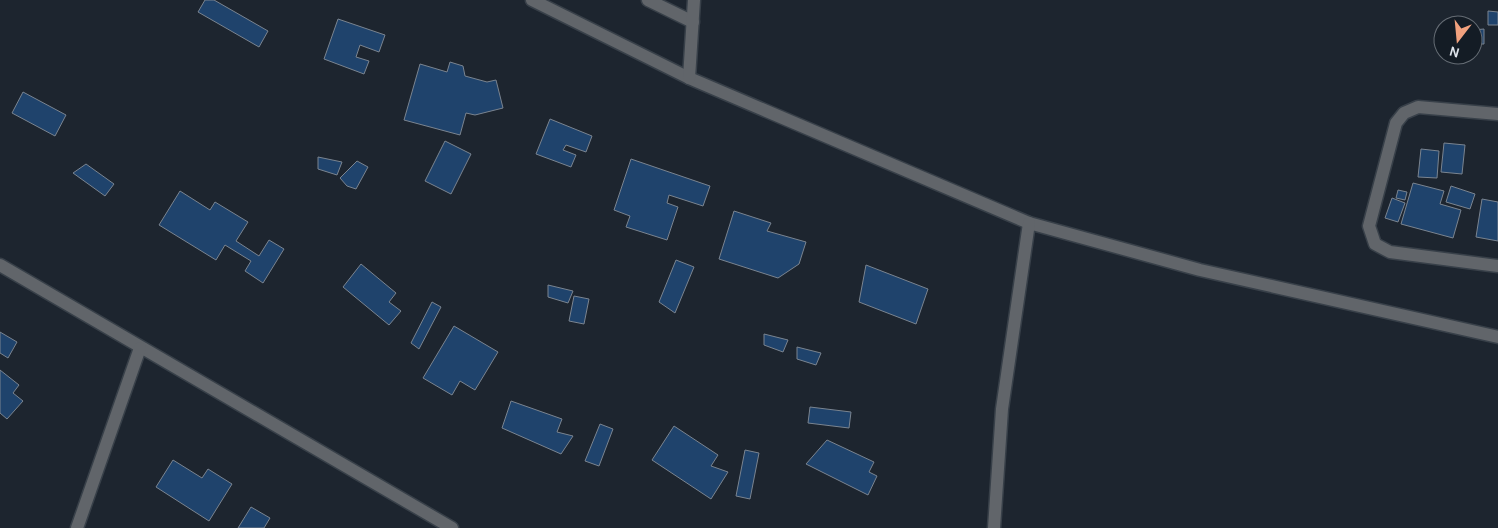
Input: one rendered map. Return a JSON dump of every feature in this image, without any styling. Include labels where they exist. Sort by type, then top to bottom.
[{"type":"street","points":[[532,0],[689,78],[1030,223],[1200,270],[1498,337]]},
{"type":"street","points":[[648,0],[693,22]]},
{"type":"street","points":[[689,78],[694,0]]},
{"type":"street","points":[[1498,114],[1418,107],[1404,113],[1396,124],[1370,226],[1375,244],[1390,252],[1498,266]]},
{"type":"street","points":[[994,528],[1002,409],[1030,223]]},
{"type":"street","points":[[0,266],[452,528]]},
{"type":"street","points":[[76,528],[140,348]]},
{"type":"building","points":[[205,0],[214,0],[268,31],[259,47],[198,12]]},
{"type":"building","points":[[1488,11],[1498,12],[1498,25],[1488,25]]},
{"type":"building","points":[[338,19],[385,35],[379,52],[360,45],[356,57],[369,61],[364,74],[324,59]]},
{"type":"building","points":[[450,62],[463,66],[465,76],[487,82],[496,80],[503,108],[475,115],[466,113],[460,135],[404,120],[420,64],[447,72]]},
{"type":"building","points":[[23,92],[66,115],[55,136],[12,113]]},
{"type":"building","points":[[550,119],[592,136],[586,152],[566,145],[563,150],[576,155],[571,167],[536,154]]},
{"type":"building","points":[[445,141],[471,154],[451,194],[425,181]]},
{"type":"building","points":[[1444,143],[1465,145],[1462,174],[1441,172]]},
{"type":"building","points":[[1421,149],[1439,151],[1437,178],[1418,177]]},
{"type":"building","points":[[318,157],[342,162],[337,175],[318,169]]},
{"type":"building","points":[[631,159],[710,186],[703,206],[669,195],[667,203],[678,207],[667,240],[626,227],[630,216],[614,210]]},
{"type":"building","points":[[357,161],[368,167],[356,189],[347,186],[340,178]]},
{"type":"building","points":[[86,164],[114,184],[105,196],[73,173]]},
{"type":"building","points":[[1413,183],[1444,191],[1440,204],[1461,210],[1453,238],[1401,224]]},
{"type":"building","points":[[1451,186],[1475,194],[1470,209],[1446,202]]},
{"type":"building","points":[[1398,190],[1407,192],[1405,200],[1396,198]]},
{"type":"building","points":[[180,191],[210,210],[215,202],[248,222],[236,241],[259,256],[269,240],[284,249],[263,283],[245,271],[251,261],[225,245],[216,260],[159,225]]},
{"type":"building","points":[[1392,198],[1405,203],[1398,222],[1385,218]]},
{"type":"building","points":[[1482,199],[1498,202],[1498,241],[1476,237]]},
{"type":"building","points":[[734,211],[771,223],[767,231],[806,242],[799,264],[778,278],[719,259]]},
{"type":"building","points":[[676,260],[694,267],[675,313],[659,302]]},
{"type":"building","points":[[361,264],[396,293],[389,302],[401,311],[389,325],[343,287]]},
{"type":"building","points":[[866,265],[928,289],[916,324],[859,302]]},
{"type":"building","points":[[548,285],[573,291],[568,303],[548,297]]},
{"type":"building","points":[[574,296],[589,299],[584,324],[569,321]]},
{"type":"building","points":[[432,302],[441,307],[419,349],[411,343]]},
{"type":"building","points":[[454,326],[498,352],[475,390],[460,381],[452,395],[423,378]]},
{"type":"building","points":[[0,332],[17,342],[8,358],[0,353]]},
{"type":"building","points":[[764,334],[788,340],[783,352],[764,345]]},
{"type":"building","points":[[797,347],[821,353],[816,365],[797,359]]},
{"type":"building","points":[[0,370],[19,385],[13,393],[23,401],[7,419],[0,413]]},
{"type":"building","points":[[511,401],[562,419],[557,432],[573,436],[561,454],[502,428]]},
{"type":"building","points":[[810,407],[851,412],[849,428],[808,423]]},
{"type":"building","points":[[600,424],[613,429],[599,466],[585,461]]},
{"type":"building","points":[[674,426],[718,455],[711,466],[728,472],[711,499],[652,460]]},
{"type":"building","points":[[827,440],[874,462],[869,472],[877,476],[868,495],[806,464]]},
{"type":"building","points":[[745,450],[759,453],[750,499],[736,496]]},
{"type":"building","points":[[173,460],[202,478],[208,469],[232,484],[209,521],[156,487]]},
{"type":"building","points":[[251,507],[270,518],[264,528],[238,528]]}]
